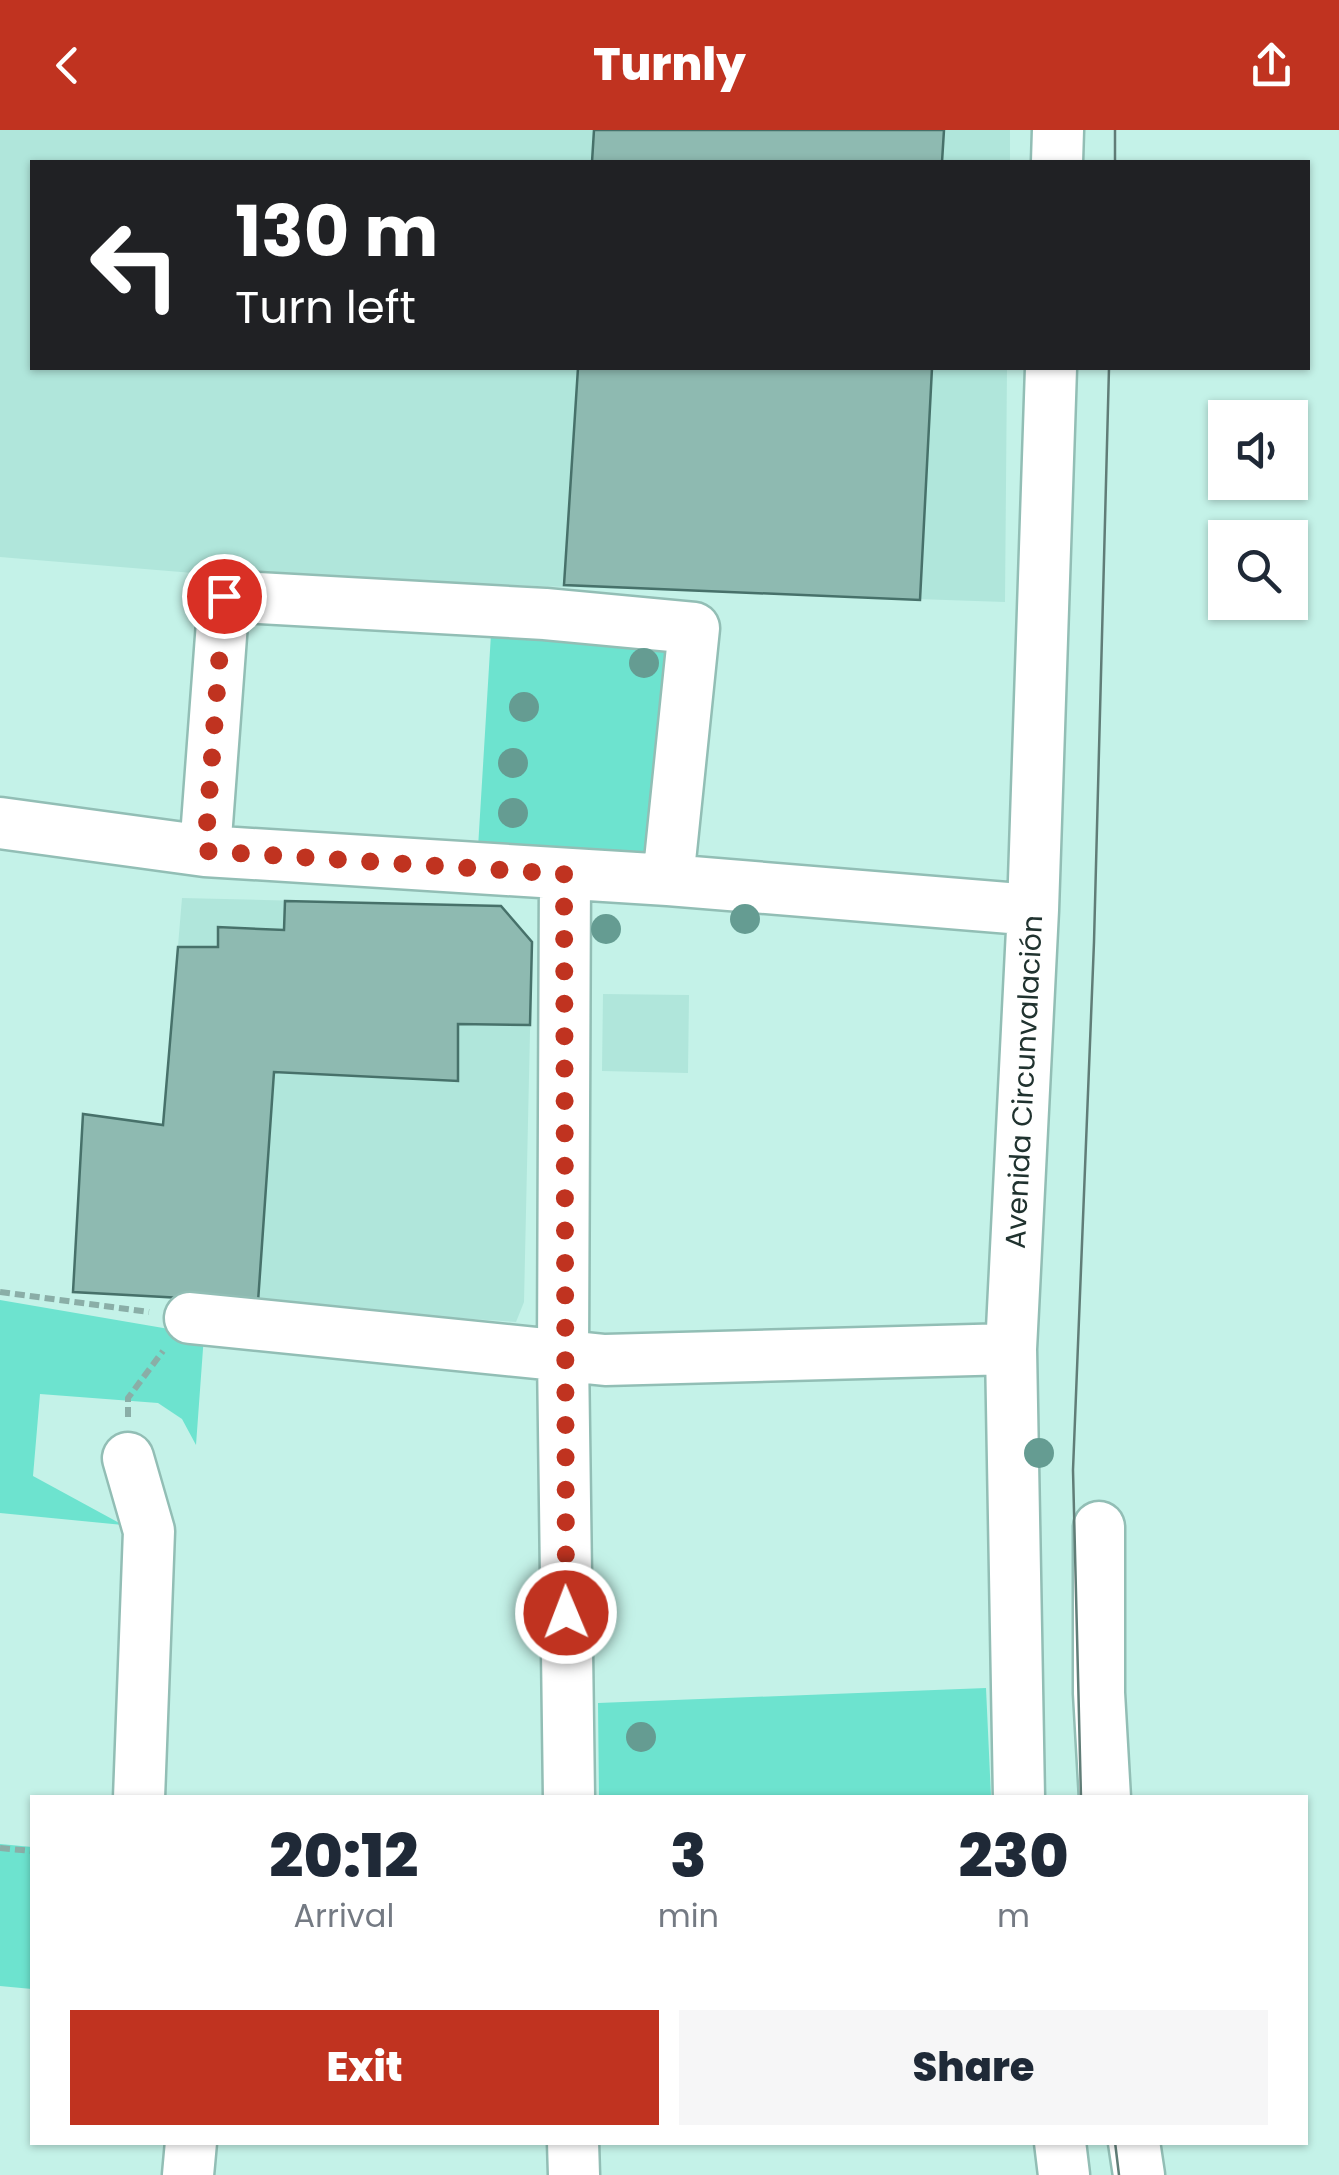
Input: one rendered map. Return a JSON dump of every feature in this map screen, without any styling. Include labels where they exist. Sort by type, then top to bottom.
[{"type":"street","points":[[1057,160],[1058,130]]},
{"type":"street","name":"Avenida Circunvalación","points":[[1020,1795],[1011,1349],[1033,910],[1050,370]]},
{"type":"street","points":[[205,851],[224,596],[526,613],[694,628],[668,880]]},
{"type":"street","points":[[0,823],[205,851],[668,880],[1033,910]]},
{"type":"street","points":[[564,874],[563,1355],[569,1795]]},
{"type":"street","points":[[190,1318],[605,1360],[1011,1349]]},
{"type":"street","points":[[128,1458],[149,1530],[138,1795]]},
{"type":"street","points":[[1099,1528],[1104,1795]]},
{"type":"street","points":[[188,2175],[191,2145]]},
{"type":"street","points":[[573,2145],[574,2175]]},
{"type":"street","points":[[1060,2145],[1064,2175]]},
{"type":"street","points":[[1135,2145],[1140,2175]]},
{"type":"path","points":[[0,1292],[190,1318],[128,1398],[128,1458]]},
{"type":"path","points":[[0,1848],[30,1852]]},
{"type":"shaded area","points":[[0,130],[1010,130],[1010,160],[30,160],[30,370],[1007,370],[1005,602],[217,575],[0,557]]},
{"type":"shaded area","points":[[182,898],[501,906],[514,919],[532,942],[524,1302],[516,1322],[73,1292],[83,1114],[163,1125]]},
{"type":"shaded area","points":[[603,994],[689,995],[688,1073],[602,1071]]},
{"type":"green space","points":[[491,634],[678,646],[661,860],[478,848]]},
{"type":"green space","points":[[0,1300],[204,1335],[196,1445],[182,1419],[158,1403],[40,1394],[33,1476],[123,1525],[0,1513]]},
{"type":"green space","points":[[986,1688],[991,1795],[599,1795],[598,1703]]},
{"type":"green space","points":[[0,1844],[30,1847],[30,1989],[0,1986]]},
{"type":"building","points":[[594,130],[944,130],[942,160],[592,160]]},
{"type":"building","points":[[578,370],[932,370],[920,600],[564,585]]},
{"type":"building","points":[[285,901],[501,906],[532,942],[530,1025],[458,1024],[458,1081],[274,1072],[258,1302],[73,1292],[83,1114],[163,1125],[178,947],[218,947],[218,927],[284,930]]},
{"type":"tram line","points":[[1115,130],[1115,160]]},
{"type":"tram line","points":[[1081,1795],[1073,1470],[1094,942],[1109,370]]},
{"type":"tram line","points":[[1115,2145],[1119,2175]]},
{"type":"route","points":[[224,596],[205,851],[564,874],[566,1613]]}]
